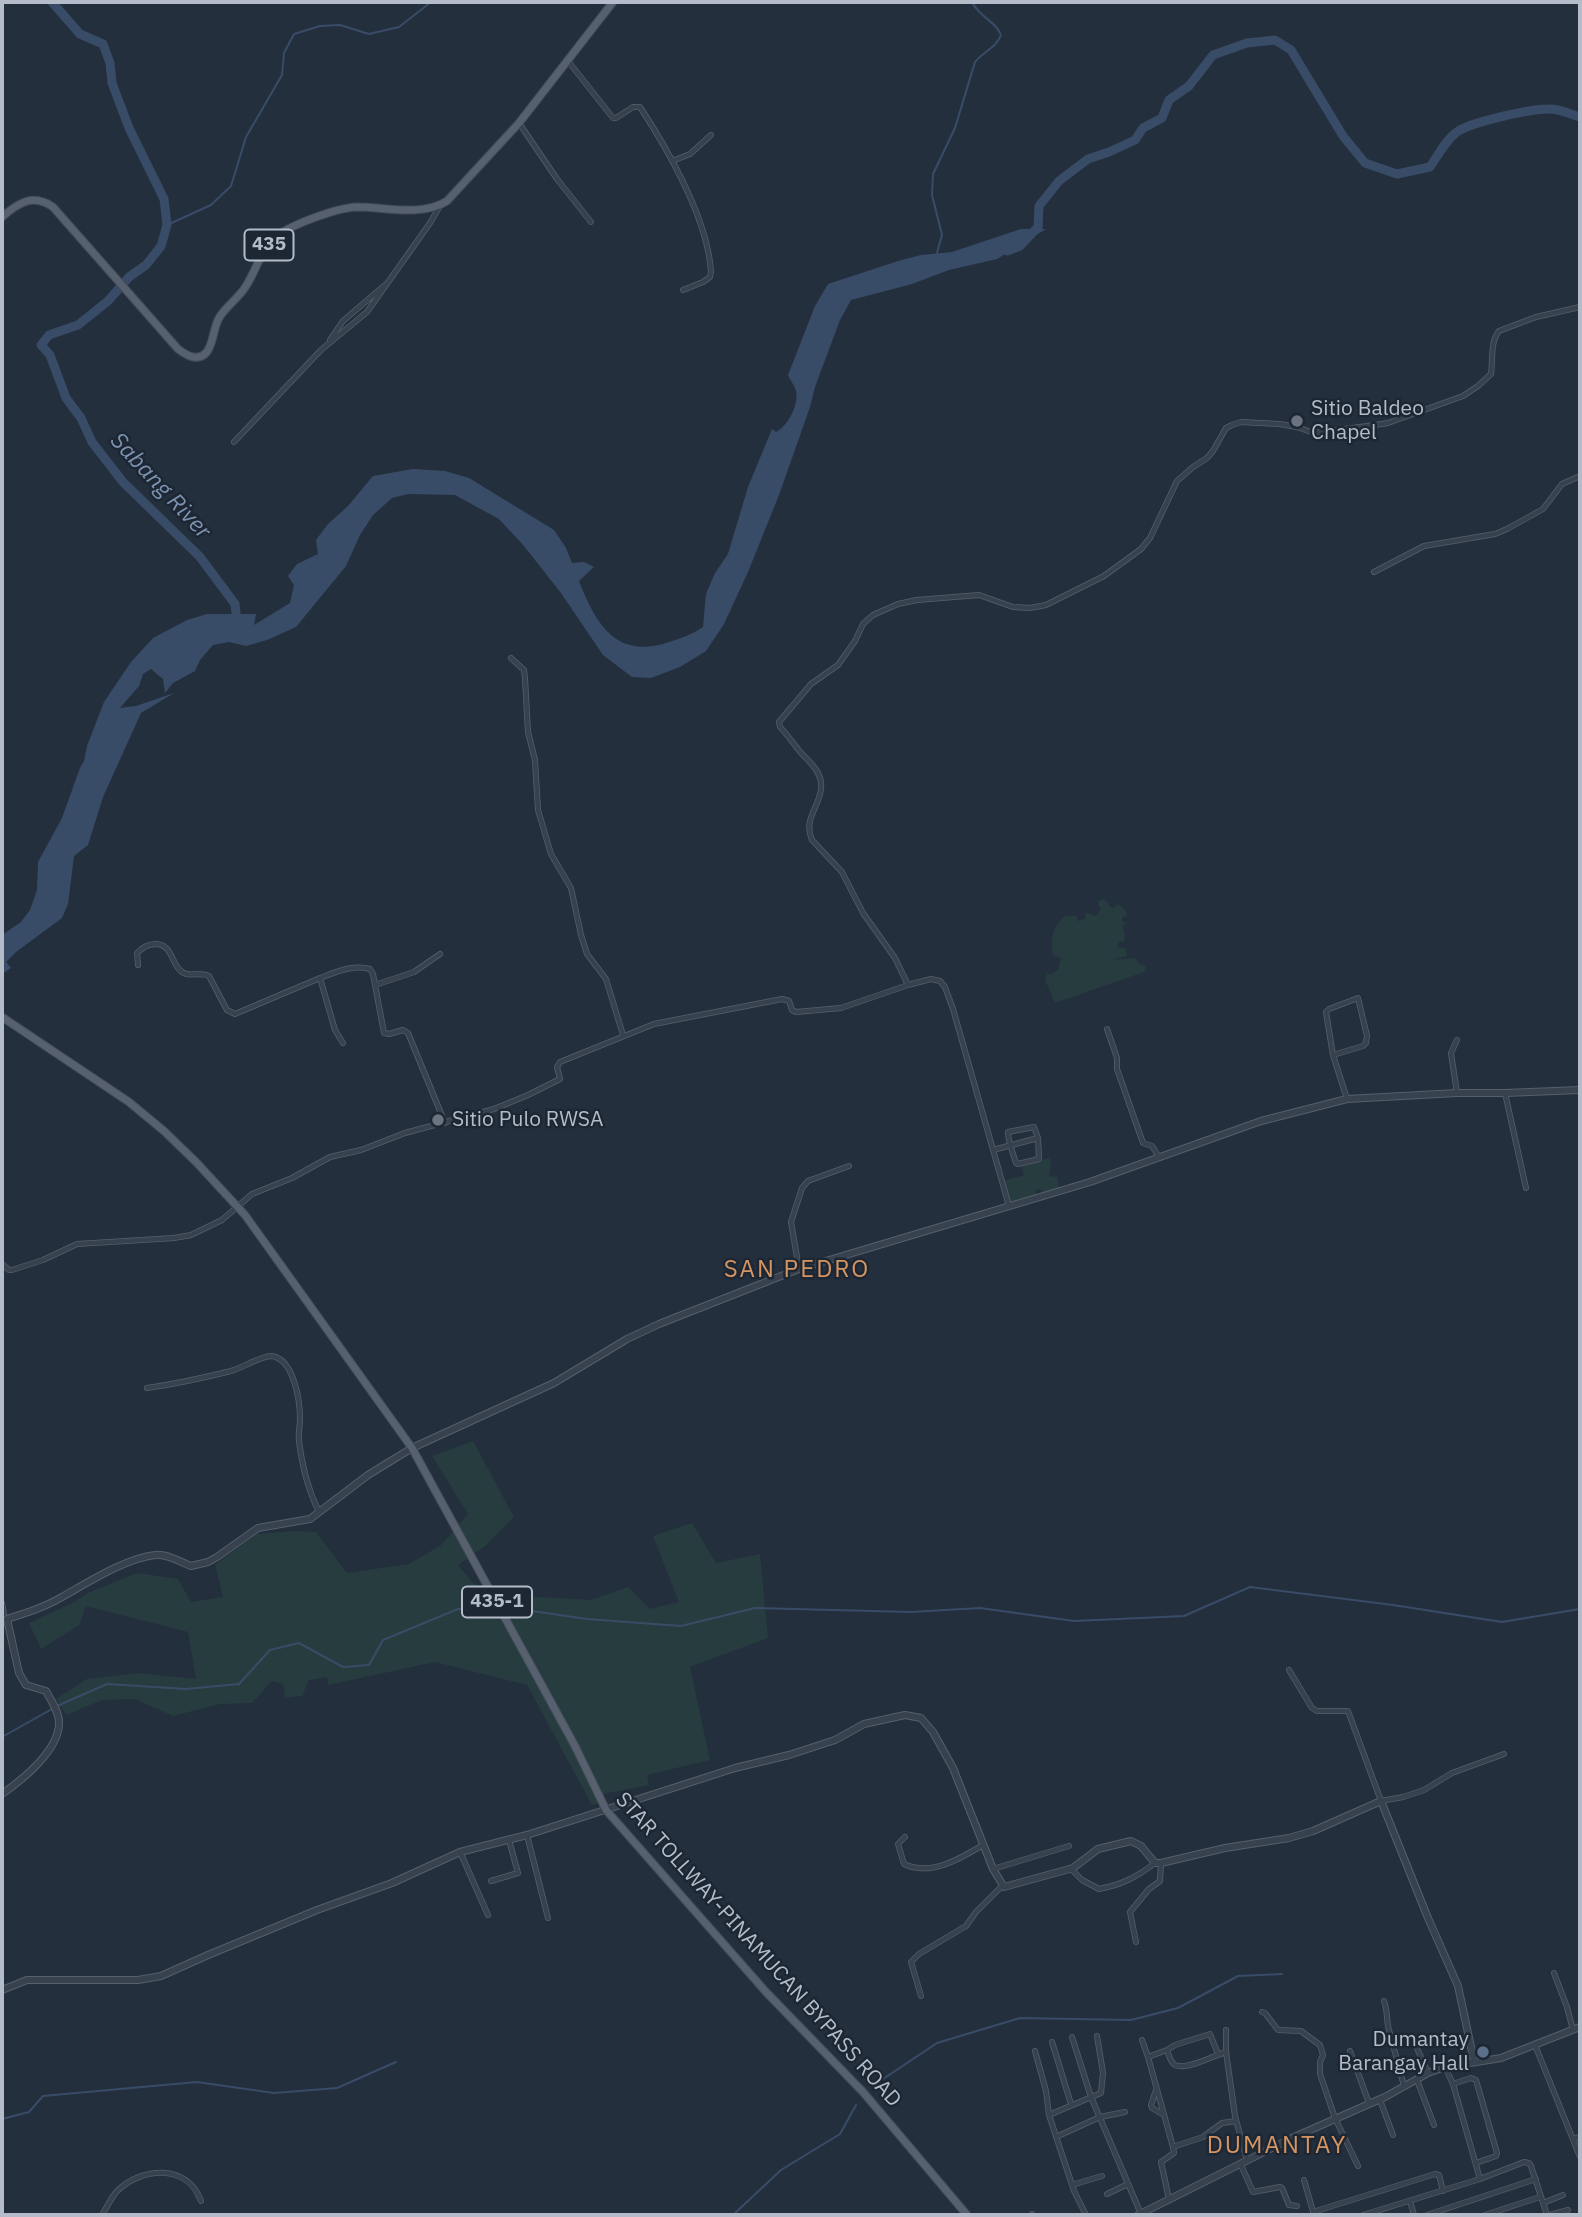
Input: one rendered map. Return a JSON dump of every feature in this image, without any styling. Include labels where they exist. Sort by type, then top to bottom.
[{"type":"main road","points":[[440,206],[519,123],[613,2]]},
{"type":"main road","name":"435","points":[[2,217],[18,203],[31,200],[44,201],[53,207],[178,349],[187,356],[197,357],[205,354],[210,347],[219,317],[246,286],[261,256],[274,238],[294,227],[350,208],[416,210],[440,206]]},
{"type":"main road","name":"STAR TOLLWAY-PINAMUCAN BYPASS ROAD","points":[[2,1017],[130,1102],[196,1162],[238,1207],[412,1448],[575,1746],[606,1810],[766,1992],[863,2092],[967,2215]]},
{"type":"street","points":[[568,61],[613,118],[633,107],[640,107],[672,161],[701,220],[710,267],[710,277],[683,290]]},
{"type":"street","points":[[519,123],[591,222]]},
{"type":"street","points":[[672,161],[690,154],[711,135]]},
{"type":"street","points":[[233,442],[325,347],[367,312],[440,206]]},
{"type":"street","points":[[908,985],[895,958],[863,913],[842,872],[812,840],[809,821],[821,790],[821,780],[817,770],[780,727],[779,722],[811,684],[838,664],[855,641],[863,624],[873,615],[898,604],[917,600],[979,595],[1013,607],[1046,605],[1104,576],[1141,549],[1150,538],[1177,481],[1213,451],[1226,428],[1241,422],[1289,425],[1314,433],[1388,423],[1453,400],[1478,386],[1491,374],[1493,345],[1499,331],[1536,317],[1580,307]]},
{"type":"street","points":[[1374,572],[1424,547],[1495,534],[1507,529],[1544,509],[1562,484],[1580,476]]},
{"type":"street","points":[[511,658],[524,670],[526,678],[528,732],[535,760],[538,810],[551,854],[571,888],[587,954],[606,978],[624,1035]]},
{"type":"street","points":[[138,965],[137,953],[143,947],[150,944],[163,946],[169,950],[180,971],[185,974],[209,976],[227,1010],[235,1014],[320,978],[354,967],[370,969],[384,1032],[389,1034],[402,1030],[408,1033],[445,1123]]},
{"type":"street","points":[[375,985],[414,972],[440,954]]},
{"type":"street","points":[[320,978],[335,1030],[343,1043]]},
{"type":"street","points":[[2,1264],[12,1270],[43,1260],[77,1244],[191,1235],[222,1220],[259,1191],[292,1178],[330,1157],[494,1109],[558,1080],[560,1062],[654,1024],[782,999],[789,1001],[792,1010],[796,1012],[841,1008],[931,979],[940,981],[945,987],[953,1009],[1009,1206]]},
{"type":"street","points":[[1333,1055],[1363,1046],[1366,1042],[1358,998],[1326,1012],[1333,1055],[1347,1099]]},
{"type":"street","points":[[1107,1029],[1117,1058],[1117,1069],[1143,1143],[1152,1146],[1159,1157]]},
{"type":"street","points":[[1457,1040],[1451,1053],[1457,1093]]},
{"type":"street","points":[[4,1616],[43,1606],[91,1580],[143,1558],[156,1554],[191,1566],[196,1565],[218,1557],[258,1528],[304,1521],[320,1513],[368,1475],[412,1448],[554,1383],[627,1339],[659,1324],[799,1269],[1090,1182],[1261,1121],[1347,1099],[1580,1090]]},
{"type":"street","points":[[1505,1093],[1526,1188]]},
{"type":"street","points":[[1034,1127],[1038,1138],[1040,1158],[1018,1164],[1008,1132],[1034,1127]]},
{"type":"street","points":[[993,1150],[1038,1138]]},
{"type":"street","points":[[799,1269],[791,1222],[804,1185],[826,1173],[849,1166]]},
{"type":"street","points":[[147,1388],[233,1370],[272,1356],[282,1361],[293,1376],[299,1414],[299,1441],[310,1494],[320,1513]]},
{"type":"street","points":[[2,1603],[19,1673],[26,1685],[46,1691],[59,1720],[58,1731],[51,1746],[34,1769],[2,1794]]},
{"type":"street","points":[[1289,1670],[1314,1710],[1348,1711],[1381,1801],[1458,1986],[1474,2061]]},
{"type":"street","points":[[2,1990],[27,1980],[138,1980],[161,1976],[317,1910],[402,1879],[460,1852],[527,1835],[735,1768],[789,1755],[830,1742],[864,1724],[912,1715],[925,1720],[933,1732],[968,1802],[983,1845],[1002,1886],[1006,1888],[1071,1869],[1098,1849],[1131,1842],[1141,1846],[1158,1863],[1160,1881],[1149,1889],[1129,1912],[1136,1942]]},
{"type":"street","points":[[1071,1869],[1082,1880],[1099,1889],[1123,1884],[1158,1863],[1225,1848],[1289,1838],[1312,1831],[1381,1801],[1424,1790],[1452,1773],[1504,1754]]},
{"type":"street","points":[[527,1835],[548,1918]]},
{"type":"street","points":[[905,1837],[898,1844],[903,1863],[915,1868],[949,1863],[983,1845]]},
{"type":"street","points":[[491,1881],[517,1873],[509,1840]]},
{"type":"street","points":[[993,1869],[1069,1846]]},
{"type":"street","points":[[460,1852],[488,1915]]},
{"type":"street","points":[[921,1996],[911,1965],[914,1958],[966,1926],[1002,1886]]},
{"type":"street","points":[[1555,1973],[1573,2030]]},
{"type":"street","points":[[1384,2001],[1388,2029],[1404,2086]]},
{"type":"street","points":[[1262,2012],[1278,2030],[1301,2031],[1320,2045],[1323,2055],[1320,2074],[1335,2118],[1358,2165]]},
{"type":"street","points":[[1072,2038],[1091,2097],[1140,2215],[1428,2073],[1474,2061],[1501,2058],[1580,2027]]},
{"type":"street","points":[[1226,2030],[1226,2052],[1236,2121],[1244,2164],[1253,2192],[1280,2187],[1289,2205],[1297,2206]]},
{"type":"street","points":[[1148,2057],[1208,2034],[1212,2035],[1218,2054]]},
{"type":"street","points":[[1049,2115],[1102,2090],[1103,2073],[1097,2036]]},
{"type":"street","points":[[1142,2040],[1173,2147],[1172,2156],[1161,2162],[1170,2200]]},
{"type":"street","points":[[1052,2042],[1071,2104]]},
{"type":"street","points":[[1535,2045],[1580,2157]]},
{"type":"street","points":[[1416,2046],[1428,2073]]},
{"type":"street","points":[[1167,2050],[1172,2063],[1181,2067],[1226,2052]]},
{"type":"street","points":[[1035,2051],[1046,2091],[1049,2115],[1072,2185],[1086,2215]]},
{"type":"street","points":[[1350,2051],[1369,2103]]},
{"type":"street","points":[[1445,2067],[1453,2084],[1480,2179]]},
{"type":"street","points":[[1453,2084],[1471,2078],[1476,2080],[1497,2153],[1496,2156],[1476,2163]]},
{"type":"street","points":[[1416,2080],[1434,2125]]},
{"type":"street","points":[[1157,2089],[1151,2105],[1164,2115]]},
{"type":"street","points":[[1379,2099],[1393,2135]]},
{"type":"street","points":[[1056,2137],[1082,2123],[1125,2112]]},
{"type":"street","points":[[1173,2147],[1203,2137],[1222,2123],[1236,2121]]},
{"type":"street","points":[[1573,2139],[1580,2137]]},
{"type":"street","points":[[1363,2215],[1480,2179],[1524,2162],[1529,2163],[1536,2179],[1546,2215],[1568,2210]]},
{"type":"street","points":[[102,2215],[114,2194],[122,2187],[164,2171],[173,2173],[188,2183],[201,2201]]},
{"type":"street","points":[[1304,2180],[1314,2213],[1434,2174],[1439,2175],[1443,2191]]},
{"type":"street","points":[[1072,2185],[1102,2176]]},
{"type":"street","points":[[1427,2215],[1536,2179]]},
{"type":"street","points":[[1107,2194],[1128,2184]]},
{"type":"street","points":[[1485,2215],[1563,2195]]},
{"type":"street","points":[[1410,2201],[1414,2215]]},
{"type":"green space","points":[[1104,899],[1112,908],[1118,904],[1126,911],[1127,916],[1123,917],[1122,921],[1127,924],[1122,925],[1124,941],[1118,942],[1118,947],[1126,949],[1127,956],[1110,960],[1136,958],[1138,963],[1146,967],[1144,972],[1055,1003],[1045,980],[1047,972],[1050,975],[1058,970],[1061,958],[1053,955],[1052,939],[1055,929],[1066,916],[1076,916],[1078,921],[1085,919],[1087,913],[1096,916],[1101,909],[1099,901]]},
{"type":"green space","points":[[1049,1158],[1049,1176],[1057,1177],[1059,1189],[1043,1194],[1041,1189],[1035,1190],[1037,1196],[1009,1204],[1003,1181],[1024,1175],[1021,1167]]},
{"type":"green space","points":[[473,1441],[514,1517],[485,1546],[458,1565],[473,1583],[504,1595],[591,1600],[628,1587],[650,1609],[679,1602],[653,1536],[692,1523],[716,1563],[760,1554],[768,1638],[690,1667],[710,1760],[647,1775],[649,1785],[603,1794],[605,1802],[592,1805],[527,1685],[435,1662],[328,1685],[327,1677],[309,1680],[302,1696],[285,1698],[283,1684],[272,1681],[252,1703],[220,1704],[173,1716],[135,1699],[102,1700],[66,1715],[56,1699],[87,1679],[138,1673],[196,1679],[188,1632],[86,1606],[79,1625],[41,1649],[29,1623],[88,1593],[137,1573],[178,1579],[191,1602],[223,1597],[215,1565],[257,1534],[316,1532],[347,1573],[409,1564],[440,1546],[468,1514],[432,1456]]},
{"type":"water","points":[[1021,229],[1046,229],[997,259],[949,270],[912,284],[851,300],[840,320],[815,387],[779,495],[724,624],[706,651],[680,667],[651,678],[632,677],[603,655],[561,593],[499,519],[455,495],[408,494],[392,498],[373,515],[360,535],[346,566],[296,627],[246,646],[229,642],[213,645],[200,660],[195,671],[173,683],[165,693],[163,679],[151,669],[143,674],[139,686],[120,708],[136,706],[174,693],[141,713],[103,797],[88,845],[74,856],[68,904],[62,918],[16,952],[6,962],[11,968],[2,974],[2,935],[21,922],[30,910],[37,890],[38,862],[62,818],[104,702],[131,662],[153,638],[187,620],[207,614],[256,614],[254,625],[290,603],[294,585],[288,576],[297,564],[318,554],[316,540],[373,476],[413,469],[445,471],[469,478],[554,530],[572,563],[584,562],[594,567],[579,581],[600,622],[619,641],[646,647],[684,637],[703,627],[706,594],[715,573],[728,554],[748,487],[772,429],[776,432],[780,429],[794,409],[796,391],[788,375],[815,306],[828,284],[921,255],[952,252]]},
{"type":"waterway","name":"Sabang River","points":[[52,2],[80,34],[103,44],[110,63],[112,83],[129,128],[164,199],[167,225],[161,246],[146,265],[129,277],[108,301],[78,325],[49,335],[41,345],[50,355],[66,398],[81,418],[92,442],[123,482],[200,557],[235,604],[237,622]]},
{"type":"waterway","points":[[167,225],[211,205],[231,186],[246,137],[282,75],[284,53],[294,34],[320,26],[340,25],[369,34],[399,27],[431,2]]},
{"type":"waterway","points":[[937,253],[942,235],[932,195],[933,174],[955,128],[975,62],[1001,35],[972,2]]},
{"type":"waterway","points":[[1007,251],[1020,246],[1038,227],[1039,206],[1059,181],[1088,159],[1135,140],[1143,128],[1162,118],[1169,100],[1189,86],[1213,55],[1247,43],[1275,40],[1291,50],[1343,136],[1365,163],[1397,174],[1430,167],[1453,135],[1474,124],[1548,109],[1580,117]]},
{"type":"waterway","points":[[518,1609],[587,1619],[681,1626],[755,1608],[911,1612],[980,1608],[1074,1621],[1184,1616],[1250,1587],[1502,1622],[1580,1609]]},
{"type":"waterway","points":[[57,1706],[107,1684],[186,1689],[239,1684],[270,1650],[299,1643],[343,1667],[369,1665],[383,1640],[458,1609],[484,1606]]},
{"type":"waterway","points":[[2,1737],[52,1709]]},
{"type":"waterway","points":[[877,2083],[937,2043],[1020,2018],[1131,2020],[1178,2008],[1238,1976],[1282,1974]]},
{"type":"waterway","points":[[2,2119],[29,2112],[43,2096],[197,2082],[274,2093],[337,2088],[396,2062]]},
{"type":"waterway","points":[[733,2215],[781,2170],[840,2134],[856,2105]]},
{"type":"place","name":"Sitio Baldeo Chapel","points":[[1297,421]]},
{"type":"place","name":"Sitio Pulo RWSA","points":[[438,1120]]},
{"type":"place","name":"Dumantay Barangay Hall","points":[[1483,2052]]},
{"type":"district","name":"SAN PEDRO","points":[[797,1270]]},
{"type":"district","name":"DUMANTAY","points":[[1277,2146]]}]
